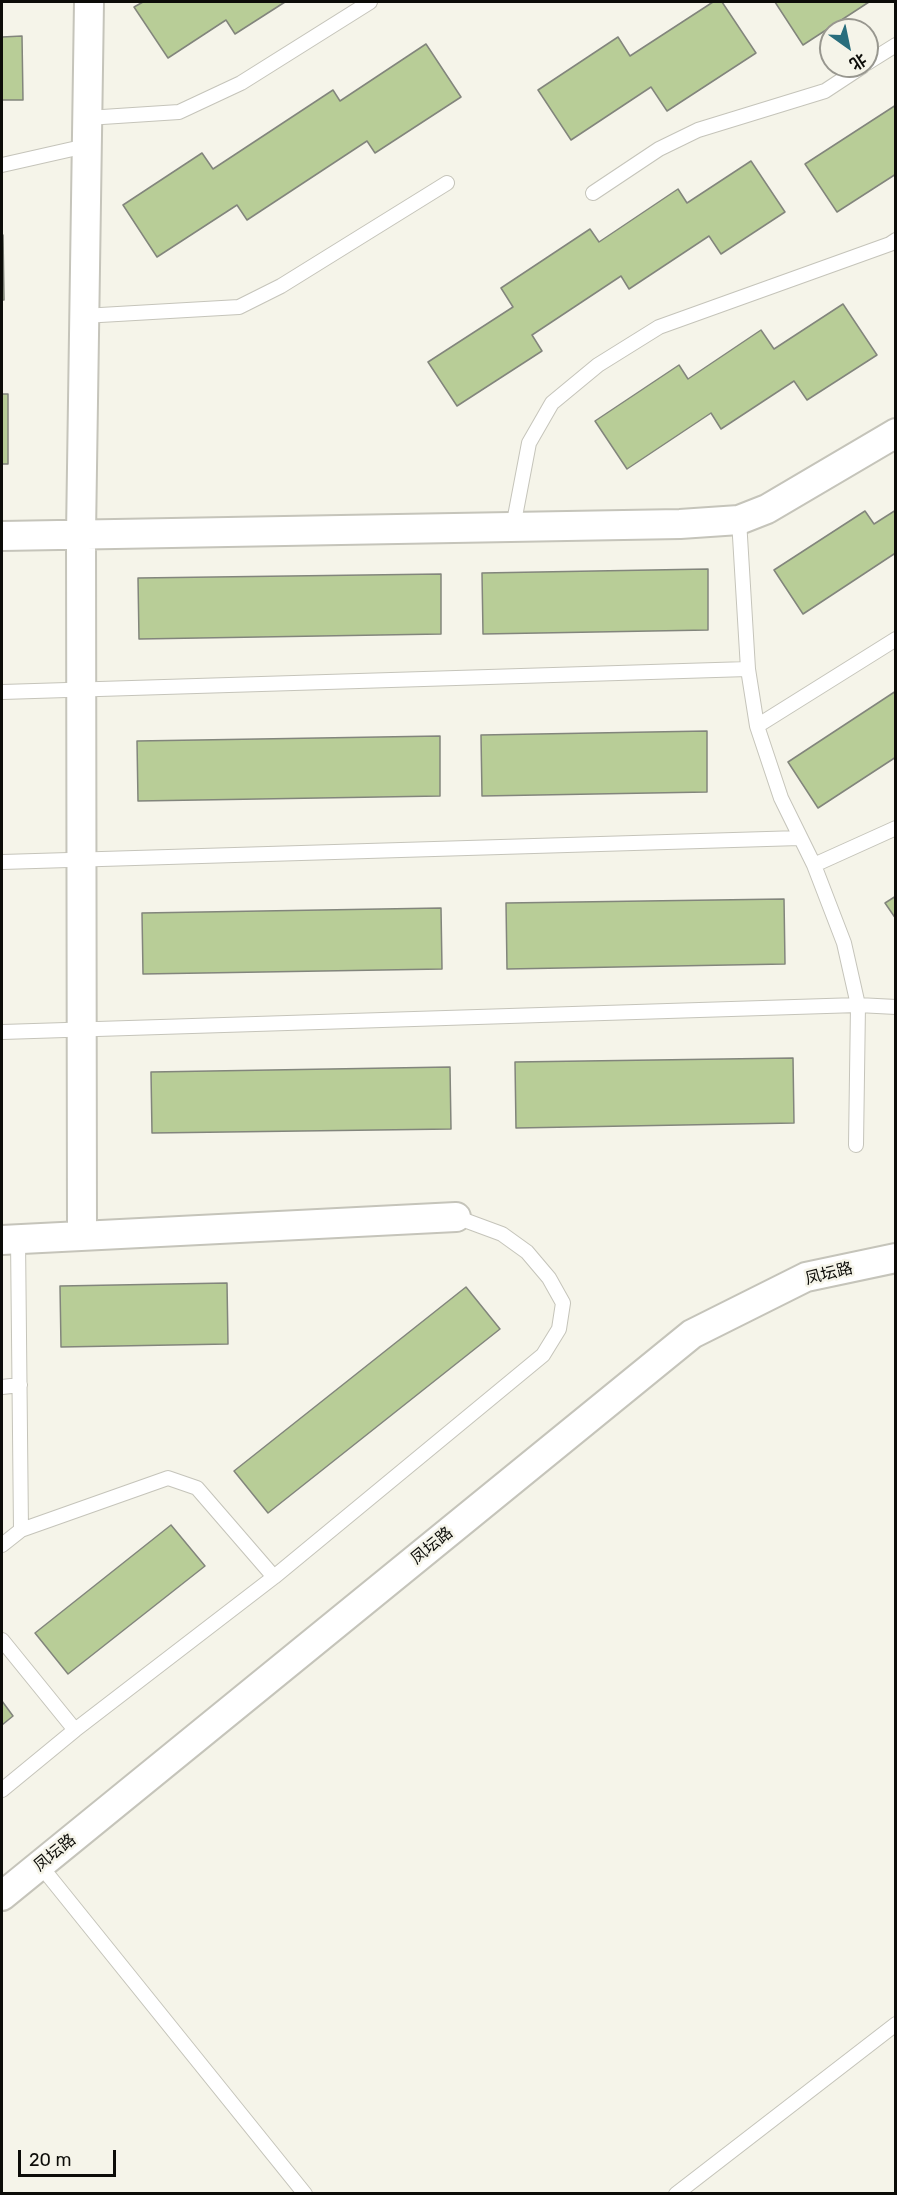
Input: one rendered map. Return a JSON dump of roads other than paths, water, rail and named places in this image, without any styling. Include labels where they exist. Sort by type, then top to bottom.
[{"type":"street","points":[[82,1235],[81,534],[89,2]]},
{"type":"street","points":[[2,536],[680,524],[739,520],[767,509],[896,433]]},
{"type":"street","points":[[10,1240],[456,1217]]},
{"type":"street","name":"凤坛路","points":[[2,1896],[692,1334],[806,1277],[896,1258]]},
{"type":"lane","points":[[87,118],[179,112],[241,83],[370,2]]},
{"type":"lane","points":[[879,56],[896,45]]},
{"type":"lane","points":[[593,193],[659,149],[698,130],[825,91],[845,78]]},
{"type":"lane","points":[[2,165],[86,146]]},
{"type":"lane","points":[[83,316],[238,307],[281,286],[447,183]]},
{"type":"lane","points":[[513,527],[529,443],[552,403],[598,365],[659,327],[896,240]]},
{"type":"lane","points":[[739,520],[748,669],[757,726],[781,798],[814,865],[844,943],[858,1005],[856,1144]]},
{"type":"lane","points":[[757,726],[896,639]]},
{"type":"lane","points":[[2,692],[748,669]]},
{"type":"lane","points":[[814,865],[896,828]]},
{"type":"lane","points":[[2,862],[800,838]]},
{"type":"lane","points":[[2,1032],[858,1005],[896,1007]]},
{"type":"lane","points":[[2,1791],[75,1730],[274,1577],[543,1354],[559,1329],[563,1303],[549,1278],[527,1252],[502,1234],[456,1217]]},
{"type":"lane","points":[[10,1240],[20,1385],[21,1530]]},
{"type":"lane","points":[[2,1387],[20,1385]]},
{"type":"lane","points":[[2,1545],[21,1530],[168,1478],[197,1488],[274,1577]]},
{"type":"lane","points":[[2,1640],[75,1730]]},
{"type":"lane","points":[[40,1865],[305,2193]]},
{"type":"lane","points":[[676,2193],[896,2024]]}]
